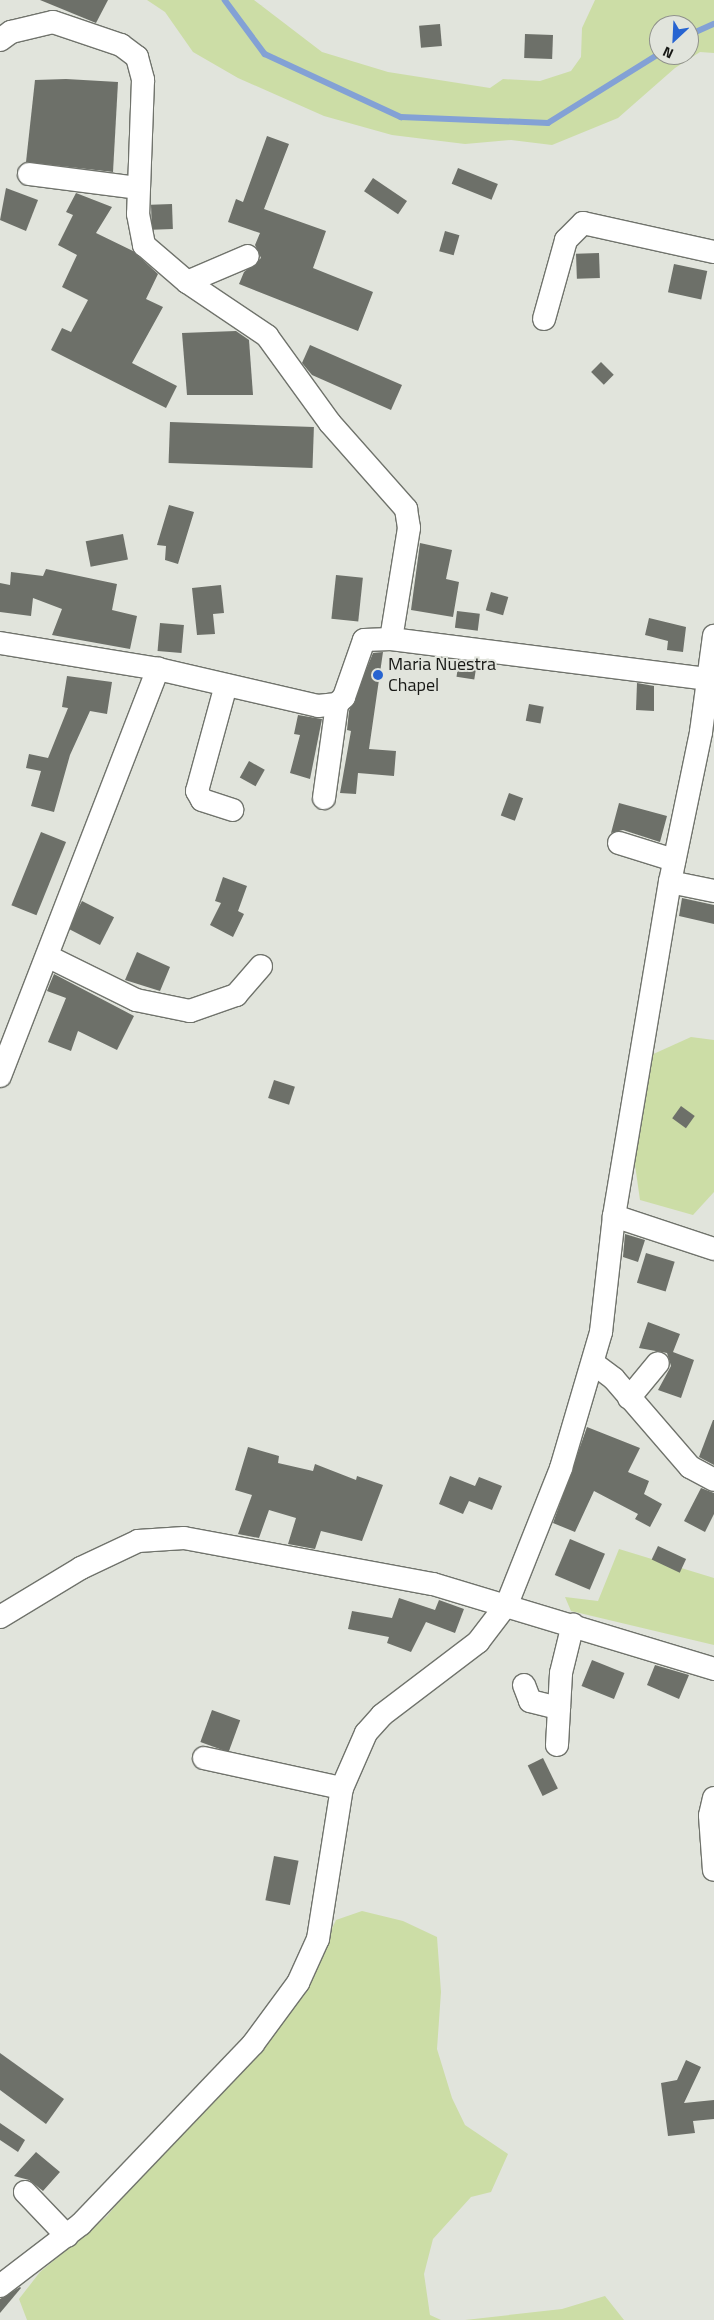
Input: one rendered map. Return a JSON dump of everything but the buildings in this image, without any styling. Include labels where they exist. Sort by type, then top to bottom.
[{"type":"street","points":[[0,40],[11,32],[53,22],[121,45],[137,57],[143,80],[138,188],[144,245],[187,282],[267,336],[330,423],[406,509],[409,528],[391,639]]},
{"type":"street","points":[[29,174],[138,188]]},
{"type":"street","points":[[544,319],[566,240],[583,223],[714,252]]},
{"type":"street","points":[[187,282],[248,256]]},
{"type":"street","points":[[0,2286],[67,2236],[253,2044],[298,1984],[318,1939],[342,1788],[366,1734],[382,1715],[463,1656],[507,1604],[561,1468],[593,1363],[614,1216],[674,860],[708,734],[714,636]]},
{"type":"street","points":[[324,798],[337,704],[364,640],[391,639],[711,679]]},
{"type":"street","points":[[0,643],[158,669],[318,706],[337,704]]},
{"type":"street","points":[[0,1076],[158,669]]},
{"type":"street","points":[[226,685],[197,791],[202,800],[232,810]]},
{"type":"street","points":[[619,843],[674,860]]},
{"type":"street","points":[[670,882],[714,891]]},
{"type":"street","points":[[47,956],[136,1000],[190,1011],[236,995],[261,966]]},
{"type":"street","points":[[614,1216],[714,1249]]},
{"type":"street","points":[[593,1363],[629,1398],[690,1467],[714,1480]]},
{"type":"street","points":[[629,1398],[658,1363]]},
{"type":"street","points":[[0,1617],[81,1568],[138,1541],[160,1537],[433,1584],[507,1604],[714,1669]]},
{"type":"street","points":[[557,1746],[561,1673],[573,1624]]},
{"type":"street","points":[[524,1685],[530,1701],[560,1708]]},
{"type":"street","points":[[204,1758],[342,1788]]},
{"type":"street","points":[[714,1798],[710,1816],[714,1870]]},
{"type":"street","points":[[25,2192],[67,2236]]},
{"type":"green space","points":[[147,0],[254,0],[322,52],[388,72],[490,88],[503,79],[540,81],[571,71],[581,57],[582,28],[595,0],[714,0],[714,53],[699,53],[699,15],[649,15],[649,65],[680,65],[618,118],[552,145],[511,140],[465,144],[392,135],[324,116],[238,78],[193,52],[165,12]]},
{"type":"green space","points":[[691,1037],[714,1040],[714,1192],[693,1215],[640,1200],[632,1144],[649,1056]]},
{"type":"green space","points":[[619,1549],[714,1578],[714,1645],[571,1611],[565,1597],[598,1601]]},
{"type":"green space","points":[[362,1911],[403,1921],[437,1937],[441,1992],[437,2049],[452,2098],[465,2125],[508,2154],[491,2192],[471,2197],[433,2239],[424,2274],[430,2315],[441,2320],[27,2320],[19,2299],[40,2272],[107,2216],[318,1958],[336,1920]]},
{"type":"green space","points":[[605,2296],[624,2320],[465,2320],[562,2309]]},
{"type":"waterway","points":[[225,0],[265,54],[401,117],[548,123],[649,60]]},
{"type":"waterway","points":[[699,31],[714,24]]},
{"type":"place","name":"Maria Nuestra Chapel","points":[[378,675]]}]
